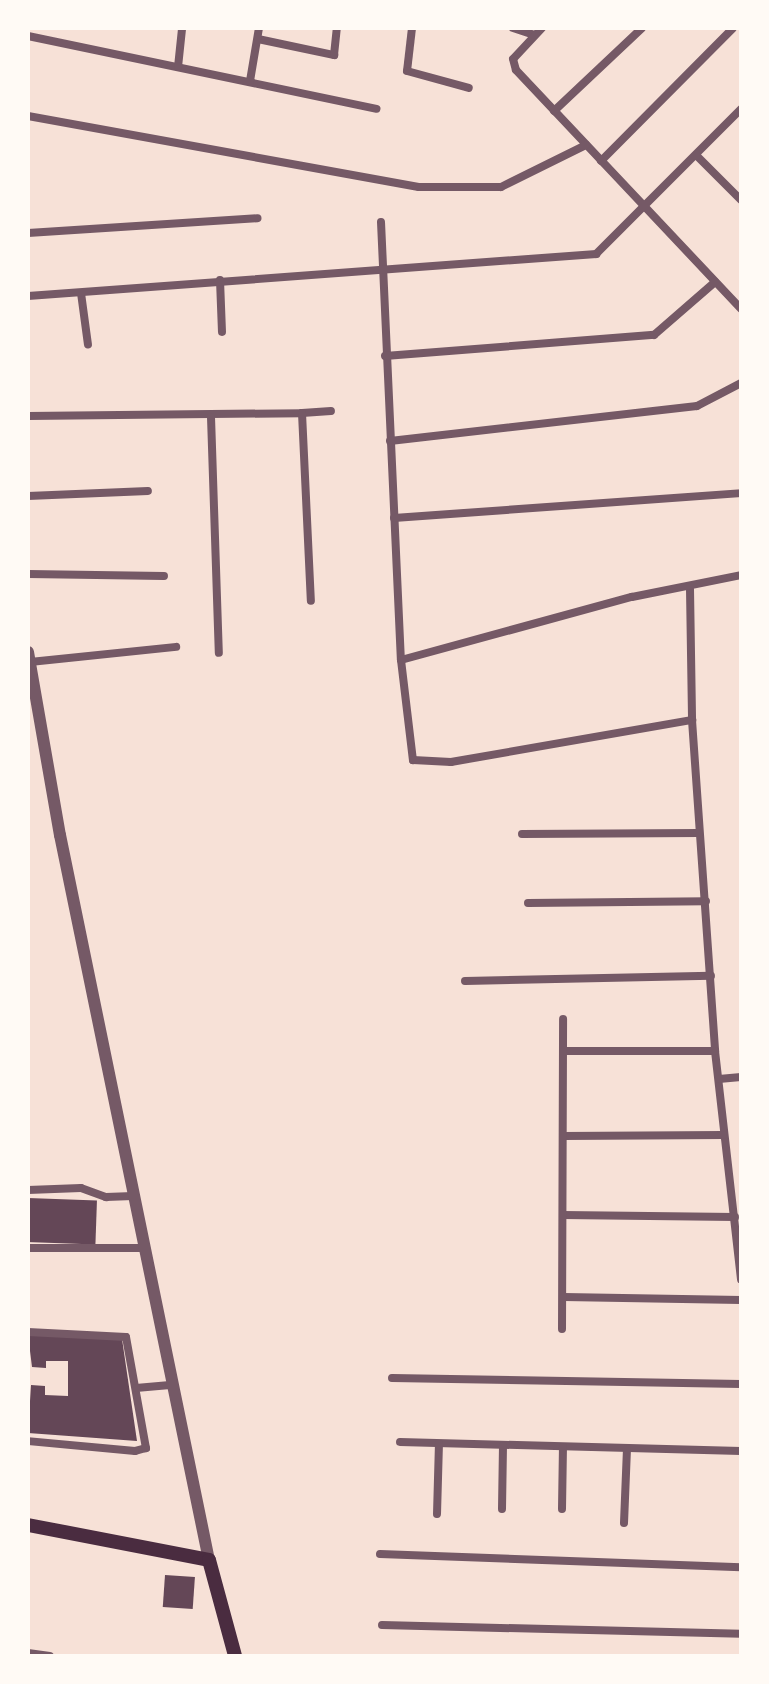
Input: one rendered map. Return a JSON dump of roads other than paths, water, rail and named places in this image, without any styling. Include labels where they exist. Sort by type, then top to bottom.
[{"type":"main road","points":[[28,1525],[209,1560],[235,1656]]},
{"type":"street","points":[[178,67],[182,28]]},
{"type":"street","points":[[250,81],[259,28]]},
{"type":"street","points":[[258,39],[334,55],[337,28]]},
{"type":"street","points":[[412,28],[407,71],[469,88]]},
{"type":"street","points":[[513,28],[539,31]]},
{"type":"street","points":[[554,111],[642,28]]},
{"type":"street","points":[[601,161],[733,28]]},
{"type":"street","points":[[539,31],[513,59],[516,70],[741,309]]},
{"type":"street","points":[[28,36],[376,109]]},
{"type":"street","points":[[28,296],[596,254],[741,109]]},
{"type":"street","points":[[28,116],[433,188],[501,187],[586,145]]},
{"type":"street","points":[[696,155],[741,200]]},
{"type":"street","points":[[28,233],[258,218]]},
{"type":"street","points":[[381,222],[380,272],[401,660],[413,760],[451,762],[692,720]]},
{"type":"street","points":[[220,280],[222,332]]},
{"type":"street","points":[[385,356],[654,335],[715,282]]},
{"type":"street","points":[[81,293],[88,345]]},
{"type":"street","points":[[390,441],[697,406],[741,383]]},
{"type":"street","points":[[28,416],[211,417],[331,411]]},
{"type":"street","points":[[302,413],[311,601]]},
{"type":"street","points":[[211,417],[219,653]]},
{"type":"street","points":[[28,496],[148,491]]},
{"type":"street","points":[[394,518],[741,493]]},
{"type":"street","points":[[28,574],[164,576]]},
{"type":"street","points":[[401,660],[632,597],[690,589],[741,575]]},
{"type":"street","points":[[690,589],[692,720],[715,1051],[723,1135],[737,1193],[735,1217],[741,1280]]},
{"type":"street","points":[[176,647],[29,657],[133,1196],[209,1560]]},
{"type":"street","points":[[522,834],[699,833]]},
{"type":"street","points":[[528,903],[706,901]]},
{"type":"street","points":[[465,981],[711,976]]},
{"type":"street","points":[[562,1329],[563,1019]]},
{"type":"street","points":[[563,1051],[715,1051]]},
{"type":"street","points":[[719,1079],[741,1077]]},
{"type":"street","points":[[563,1136],[723,1135]]},
{"type":"street","points":[[28,1190],[81,1188],[106,1197],[133,1196]]},
{"type":"street","points":[[563,1215],[735,1217]]},
{"type":"street","points":[[28,1248],[144,1248]]},
{"type":"street","points":[[564,1297],[741,1300]]},
{"type":"street","points":[[28,1332],[126,1337],[146,1448],[135,1451],[28,1441]]},
{"type":"street","points":[[392,1378],[741,1384]]},
{"type":"street","points":[[136,1388],[173,1385]]},
{"type":"street","points":[[400,1442],[741,1451]]},
{"type":"street","points":[[437,1514],[439,1444]]},
{"type":"street","points":[[502,1509],[503,1446]]},
{"type":"street","points":[[562,1509],[563,1447]]},
{"type":"street","points":[[624,1523],[627,1449]]},
{"type":"street","points":[[380,1554],[741,1567]]},
{"type":"street","points":[[382,1625],[741,1634]]},
{"type":"street","points":[[28,1653],[50,1656]]}]
